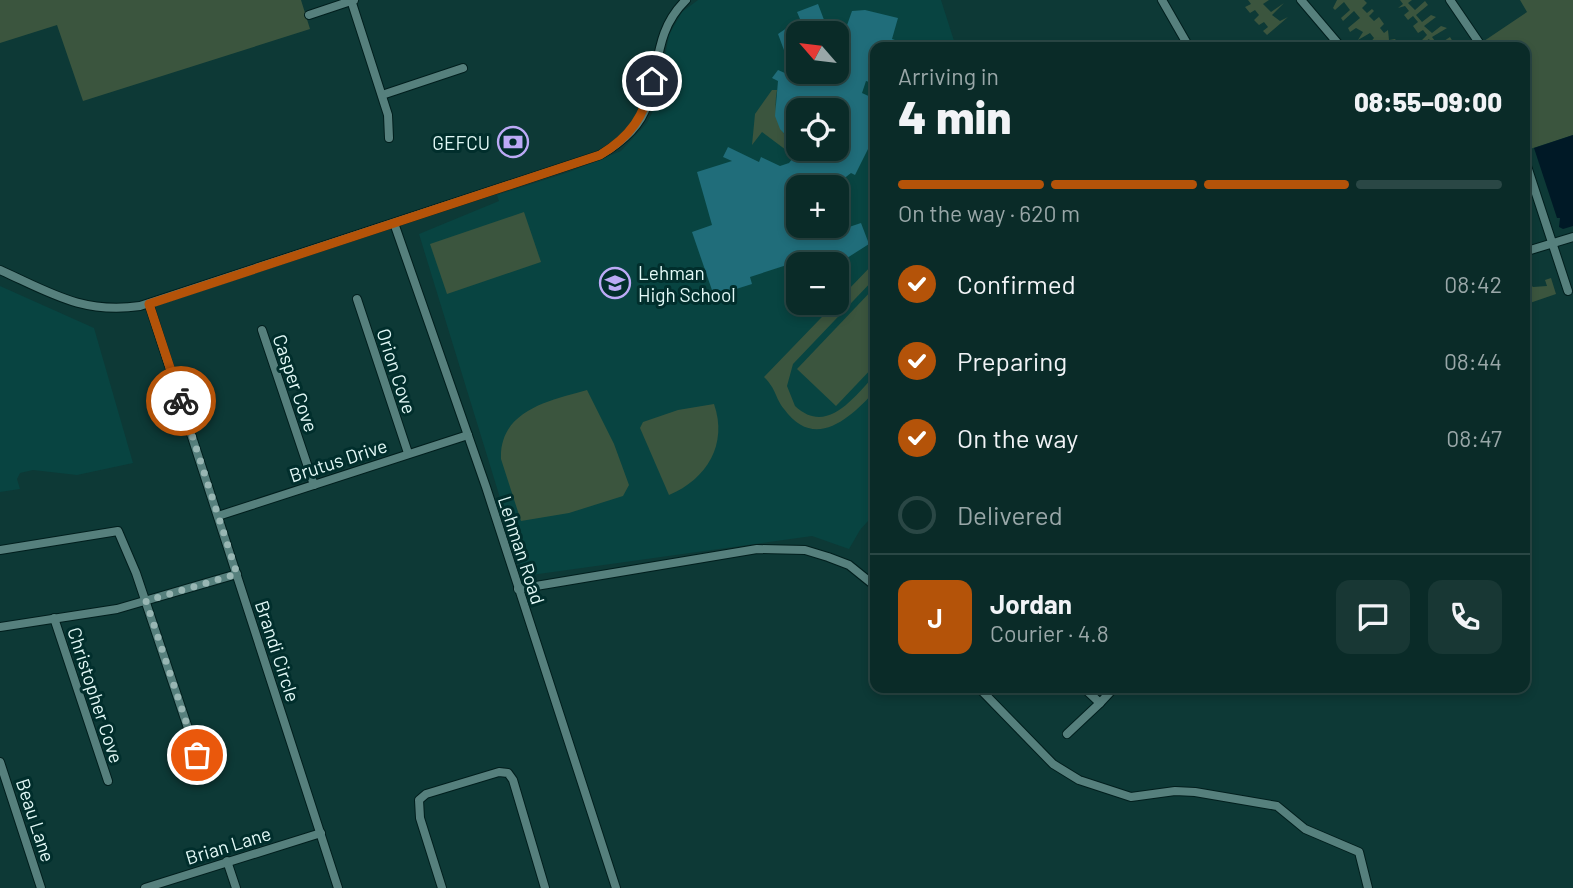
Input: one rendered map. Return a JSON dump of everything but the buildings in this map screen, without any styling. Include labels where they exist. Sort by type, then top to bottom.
[{"type":"street","points":[[309,15],[352,0],[388,115],[389,138]]},
{"type":"street","points":[[0,270],[90,308],[114,310],[149,304],[565,168],[611,149],[626,138],[647,107],[658,47],[666,25],[686,0]]},
{"type":"street","points":[[1162,0],[1186,42]]},
{"type":"street","points":[[1301,0],[1337,42]]},
{"type":"street","points":[[1450,0],[1479,42]]},
{"type":"street","points":[[382,95],[463,68]]},
{"type":"street","points":[[1530,175],[1568,291]]},
{"type":"street","name":"Lehman Road","points":[[394,223],[468,435],[616,888]]},
{"type":"street","points":[[1530,250],[1573,237]]},
{"type":"street","name":"Orion Cove","points":[[357,299],[408,453]]},
{"type":"street","name":"Brandi Circle","points":[[149,304],[338,888]]},
{"type":"street","name":"Casper Cove","points":[[262,330],[314,485]]},
{"type":"street","name":"Brutus Drive","points":[[218,516],[468,435]]},
{"type":"street","points":[[0,550],[118,531],[146,601],[197,755]]},
{"type":"street","points":[[518,589],[757,549],[805,550],[849,565],[870,582]]},
{"type":"street","points":[[0,627],[146,601],[237,574]]},
{"type":"street","name":"Christopher Cove","points":[[54,618],[108,781]]},
{"type":"street","points":[[984,693],[1053,764],[1079,780],[1131,797],[1175,791],[1277,806],[1305,829],[1359,852],[1368,888]]},
{"type":"street","points":[[1089,693],[1100,703]]},
{"type":"street","points":[[1067,734],[1109,693]]},
{"type":"street","name":"Beau Lane","points":[[0,762],[3,783],[41,888]]},
{"type":"street","points":[[442,888],[420,818],[419,800],[426,794],[499,772],[508,773],[513,780],[545,888]]},
{"type":"street","name":"Brian Lane","points":[[145,888],[321,833]]},
{"type":"street","points":[[227,861],[236,888]]},
{"type":"shaded area","name":"Lehman High School","points":[[698,0],[941,0],[954,42],[870,42],[870,519],[849,549],[812,536],[524,576],[419,234],[499,201],[497,195],[569,172],[621,151],[647,123],[656,105],[669,35],[682,12]]},
{"type":"shaded area","points":[[1573,135],[1573,226],[1563,229],[1559,227],[1560,218],[1557,218],[1534,148]]},
{"type":"shaded area","points":[[0,286],[94,328],[133,463],[77,475],[33,470],[20,473],[17,479],[20,489],[0,492]]},
{"type":"green space","points":[[0,0],[301,0],[310,29],[83,101],[57,25],[0,43]]},
{"type":"green space","points":[[1248,0],[1269,0],[1263,4],[1271,12],[1284,3],[1272,15],[1280,21],[1288,17],[1267,35],[1263,31],[1268,27],[1264,22],[1259,25],[1254,20],[1259,15],[1255,10],[1250,13],[1245,7],[1251,4]]},
{"type":"green space","points":[[1337,0],[1364,0],[1367,3],[1362,8],[1367,13],[1372,9],[1374,11],[1369,16],[1374,21],[1379,17],[1384,24],[1380,28],[1384,33],[1388,30],[1389,40],[1395,39],[1397,42],[1370,42],[1374,38],[1370,33],[1358,40],[1363,32],[1356,28],[1350,32],[1348,28],[1360,18],[1354,11],[1343,21],[1341,18],[1350,10],[1344,2],[1335,10],[1333,8]]},
{"type":"green space","points":[[1400,0],[1412,0],[1408,3],[1415,10],[1425,1],[1428,5],[1416,15],[1422,22],[1431,15],[1436,17],[1424,26],[1432,33],[1441,26],[1447,28],[1432,37],[1436,42],[1422,40],[1427,35],[1423,30],[1418,33],[1413,26],[1418,22],[1413,16],[1408,20],[1404,15],[1409,11],[1405,6],[1398,8],[1403,4]]},
{"type":"green space","points":[[1520,0],[1573,0],[1573,135],[1530,149],[1530,42],[1484,41],[1527,12]]},
{"type":"green space","points":[[772,90],[777,90],[776,113],[786,136],[786,150],[762,132],[752,145],[755,114]]},
{"type":"green space","points":[[524,212],[541,262],[447,294],[430,244]]},
{"type":"green space","points":[[870,267],[870,283],[849,305],[849,289]]},
{"type":"green space","points":[[1551,278],[1556,294],[1530,303],[1530,284],[1533,287],[1547,286],[1545,280]]},
{"type":"green space","points":[[870,292],[870,370],[836,406],[797,369]]},
{"type":"green space","points":[[824,315],[840,315],[793,364],[787,386],[795,406],[818,417],[839,410],[870,380],[870,396],[855,411],[832,426],[808,428],[796,422],[784,409],[764,377]]},
{"type":"green space","points":[[587,390],[614,444],[629,485],[623,496],[569,513],[521,521],[501,459],[503,442],[509,429],[518,418],[543,403]]},
{"type":"green space","points":[[714,404],[718,433],[711,458],[694,480],[669,495],[640,428],[643,422],[678,410]]},
{"type":"way so far","points":[[181,401],[237,574],[146,601],[197,755]]},
{"type":"place","name":"GEFCU","points":[[513,142]]},
{"type":"place","name":"Lehman High School","points":[[615,283]]},
{"type":"route","points":[[181,401],[149,304],[600,155],[626,138],[647,107],[652,81]]}]
